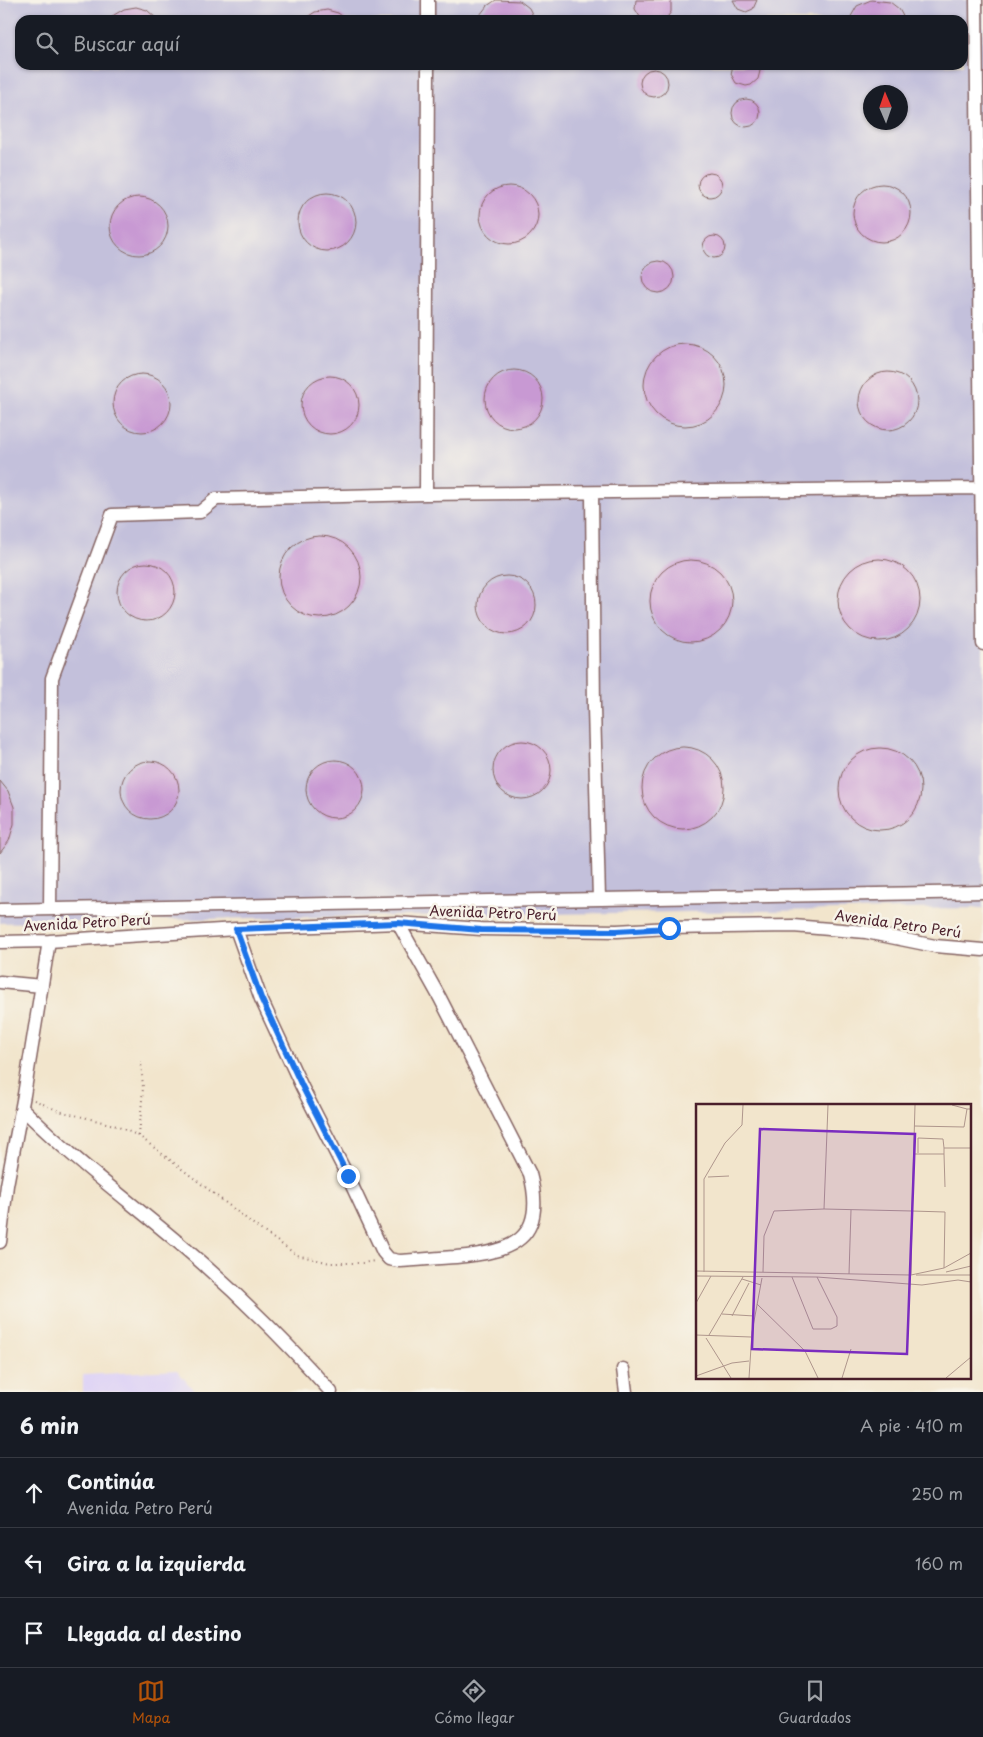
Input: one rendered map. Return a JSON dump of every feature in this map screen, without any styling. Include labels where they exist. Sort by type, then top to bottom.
[{"type":"street","points":[[428,0],[428,15]]},
{"type":"street","points":[[976,0],[980,123],[983,644]]},
{"type":"street","points":[[426,494],[428,70]]},
{"type":"street","points":[[50,909],[52,678],[112,515],[200,512],[216,499],[426,494],[982,488]]},
{"type":"street","points":[[592,493],[594,707],[599,899]]},
{"type":"street","points":[[0,910],[983,892]]},
{"type":"street","points":[[236,929],[261,998],[389,1259],[399,1261],[474,1255],[504,1249],[522,1239],[529,1228],[534,1214],[536,1201],[530,1174],[440,998],[398,923]]},
{"type":"street","name":"Avenida Petro Perú","points":[[0,942],[236,929],[398,923],[481,930],[617,931],[669,928],[793,926],[866,932],[935,946],[983,950]]},
{"type":"street","points":[[0,1242],[4,1185],[22,1108],[49,940]]},
{"type":"street","points":[[0,982],[42,986]]},
{"type":"street","points":[[22,1108],[66,1150],[228,1286],[272,1328],[332,1392]]},
{"type":"street","points":[[623,1369],[626,1392]]},
{"type":"path","points":[[139,1136],[143,1088],[141,1061]]},
{"type":"path","points":[[24,1096],[59,1111],[114,1125],[139,1136],[261,1230],[297,1255],[330,1263],[362,1263],[389,1259]]},
{"type":"shaded area","points":[[0,0],[983,0],[983,908],[0,923]]},
{"type":"shaded area","points":[[177,1370],[195,1392],[83,1392],[83,1375]]},
{"type":"building","points":[[496,0],[520,1],[529,8],[532,15],[480,15],[487,6]]},
{"type":"building","points":[[636,0],[671,0],[671,12],[669,15],[639,15],[635,9]]},
{"type":"building","points":[[733,0],[757,0],[753,9],[746,12],[738,9]]},
{"type":"building","points":[[871,0],[890,2],[899,9],[902,15],[852,15],[857,6]]},
{"type":"building","points":[[136,7],[147,10],[152,15],[114,15],[124,9]]},
{"type":"building","points":[[327,10],[341,15],[310,15],[315,12]]},
{"type":"building","points":[[649,70],[659,70],[667,78],[667,88],[659,96],[649,96],[641,88],[641,78]]},
{"type":"building","points":[[732,70],[760,71],[758,79],[751,85],[746,86],[736,83],[731,74]]},
{"type":"building","points":[[746,99],[756,103],[760,113],[756,123],[746,127],[736,123],[732,113],[736,103]]},
{"type":"building","points":[[710,173],[719,176],[722,185],[719,194],[710,197],[701,194],[698,185],[701,176]]},
{"type":"building","points":[[876,184],[888,184],[903,192],[911,207],[911,219],[903,234],[888,242],[876,242],[861,234],[853,219],[853,207],[861,192]]},
{"type":"building","points":[[503,186],[515,186],[530,194],[538,209],[538,221],[530,236],[515,244],[503,244],[488,236],[480,221],[480,209],[488,194]]},
{"type":"building","points":[[321,193],[333,193],[348,201],[356,216],[356,228],[348,243],[333,251],[321,251],[306,243],[298,228],[298,216],[306,201]]},
{"type":"building","points":[[133,197],[145,197],[160,205],[168,220],[168,232],[160,247],[145,255],[133,255],[118,247],[110,232],[110,220],[118,205]]},
{"type":"building","points":[[714,236],[722,239],[725,247],[722,255],[714,258],[706,255],[703,247],[706,239]]},
{"type":"building","points":[[658,261],[664,262],[669,266],[673,271],[673,283],[669,288],[664,292],[658,293],[652,292],[647,288],[643,283],[642,277],[643,271],[647,266],[652,262]]},
{"type":"building","points":[[685,344],[701,347],[714,356],[723,369],[726,385],[723,401],[714,414],[701,423],[685,426],[669,423],[656,414],[647,401],[644,385],[647,369],[656,356],[669,347]]},
{"type":"building","points":[[508,370],[520,370],[535,378],[543,393],[543,405],[535,420],[520,428],[508,428],[493,420],[485,405],[485,393],[493,378]]},
{"type":"building","points":[[882,372],[894,372],[909,380],[917,395],[917,407],[909,422],[894,430],[882,430],[867,422],[859,407],[859,395],[867,380]]},
{"type":"building","points":[[136,374],[148,374],[158,378],[167,387],[171,409],[163,424],[148,432],[136,432],[126,428],[117,419],[113,409],[113,397],[117,387],[126,378]]},
{"type":"building","points":[[324,376],[336,376],[351,384],[359,399],[359,411],[351,426],[336,434],[324,434],[309,426],[301,411],[301,399],[309,384]]},
{"type":"building","points":[[320,536],[336,539],[349,548],[358,561],[361,577],[358,593],[349,606],[336,615],[320,618],[304,615],[291,606],[282,593],[279,577],[282,561],[291,548],[304,539]]},
{"type":"building","points":[[879,559],[895,562],[908,571],[917,584],[920,600],[917,616],[908,629],[895,638],[879,641],[863,638],[850,629],[841,616],[838,600],[841,584],[850,571],[863,562]]},
{"type":"building","points":[[691,560],[707,563],[720,572],[729,585],[732,601],[729,617],[720,630],[707,639],[691,642],[675,639],[662,630],[653,617],[650,601],[653,585],[662,572],[675,563]]},
{"type":"building","points":[[140,563],[152,563],[167,571],[175,586],[175,598],[167,613],[152,621],[140,621],[125,613],[117,598],[117,586],[125,571]]},
{"type":"building","points":[[501,576],[513,576],[528,584],[536,599],[536,611],[528,626],[513,634],[501,634],[486,626],[478,611],[478,599],[486,584]]},
{"type":"building","points":[[516,741],[528,741],[543,749],[551,764],[551,776],[543,791],[528,799],[516,799],[501,791],[493,776],[493,764],[501,749]]},
{"type":"building","points":[[683,747],[699,750],[712,759],[721,772],[724,788],[721,804],[712,817],[699,826],[683,829],[667,826],[654,817],[645,804],[642,788],[645,772],[654,759],[667,750]]},
{"type":"building","points":[[880,748],[896,751],[909,760],[918,773],[921,789],[918,805],[909,818],[896,827],[880,830],[864,827],[851,818],[842,805],[839,789],[842,773],[851,760],[864,751]]},
{"type":"building","points":[[329,760],[341,760],[356,768],[364,783],[364,795],[356,810],[341,818],[329,818],[314,810],[306,795],[306,783],[314,768]]},
{"type":"building","points":[[144,761],[156,761],[171,769],[179,784],[179,796],[171,811],[156,819],[144,819],[129,811],[121,796],[121,784],[129,769]]},
{"type":"building","points":[[0,781],[8,791],[14,807],[14,824],[9,841],[0,853]]},
{"type":"route","points":[[348,1176],[302,1086],[261,998],[236,929],[398,923],[481,930],[617,931],[669,928]]}]
